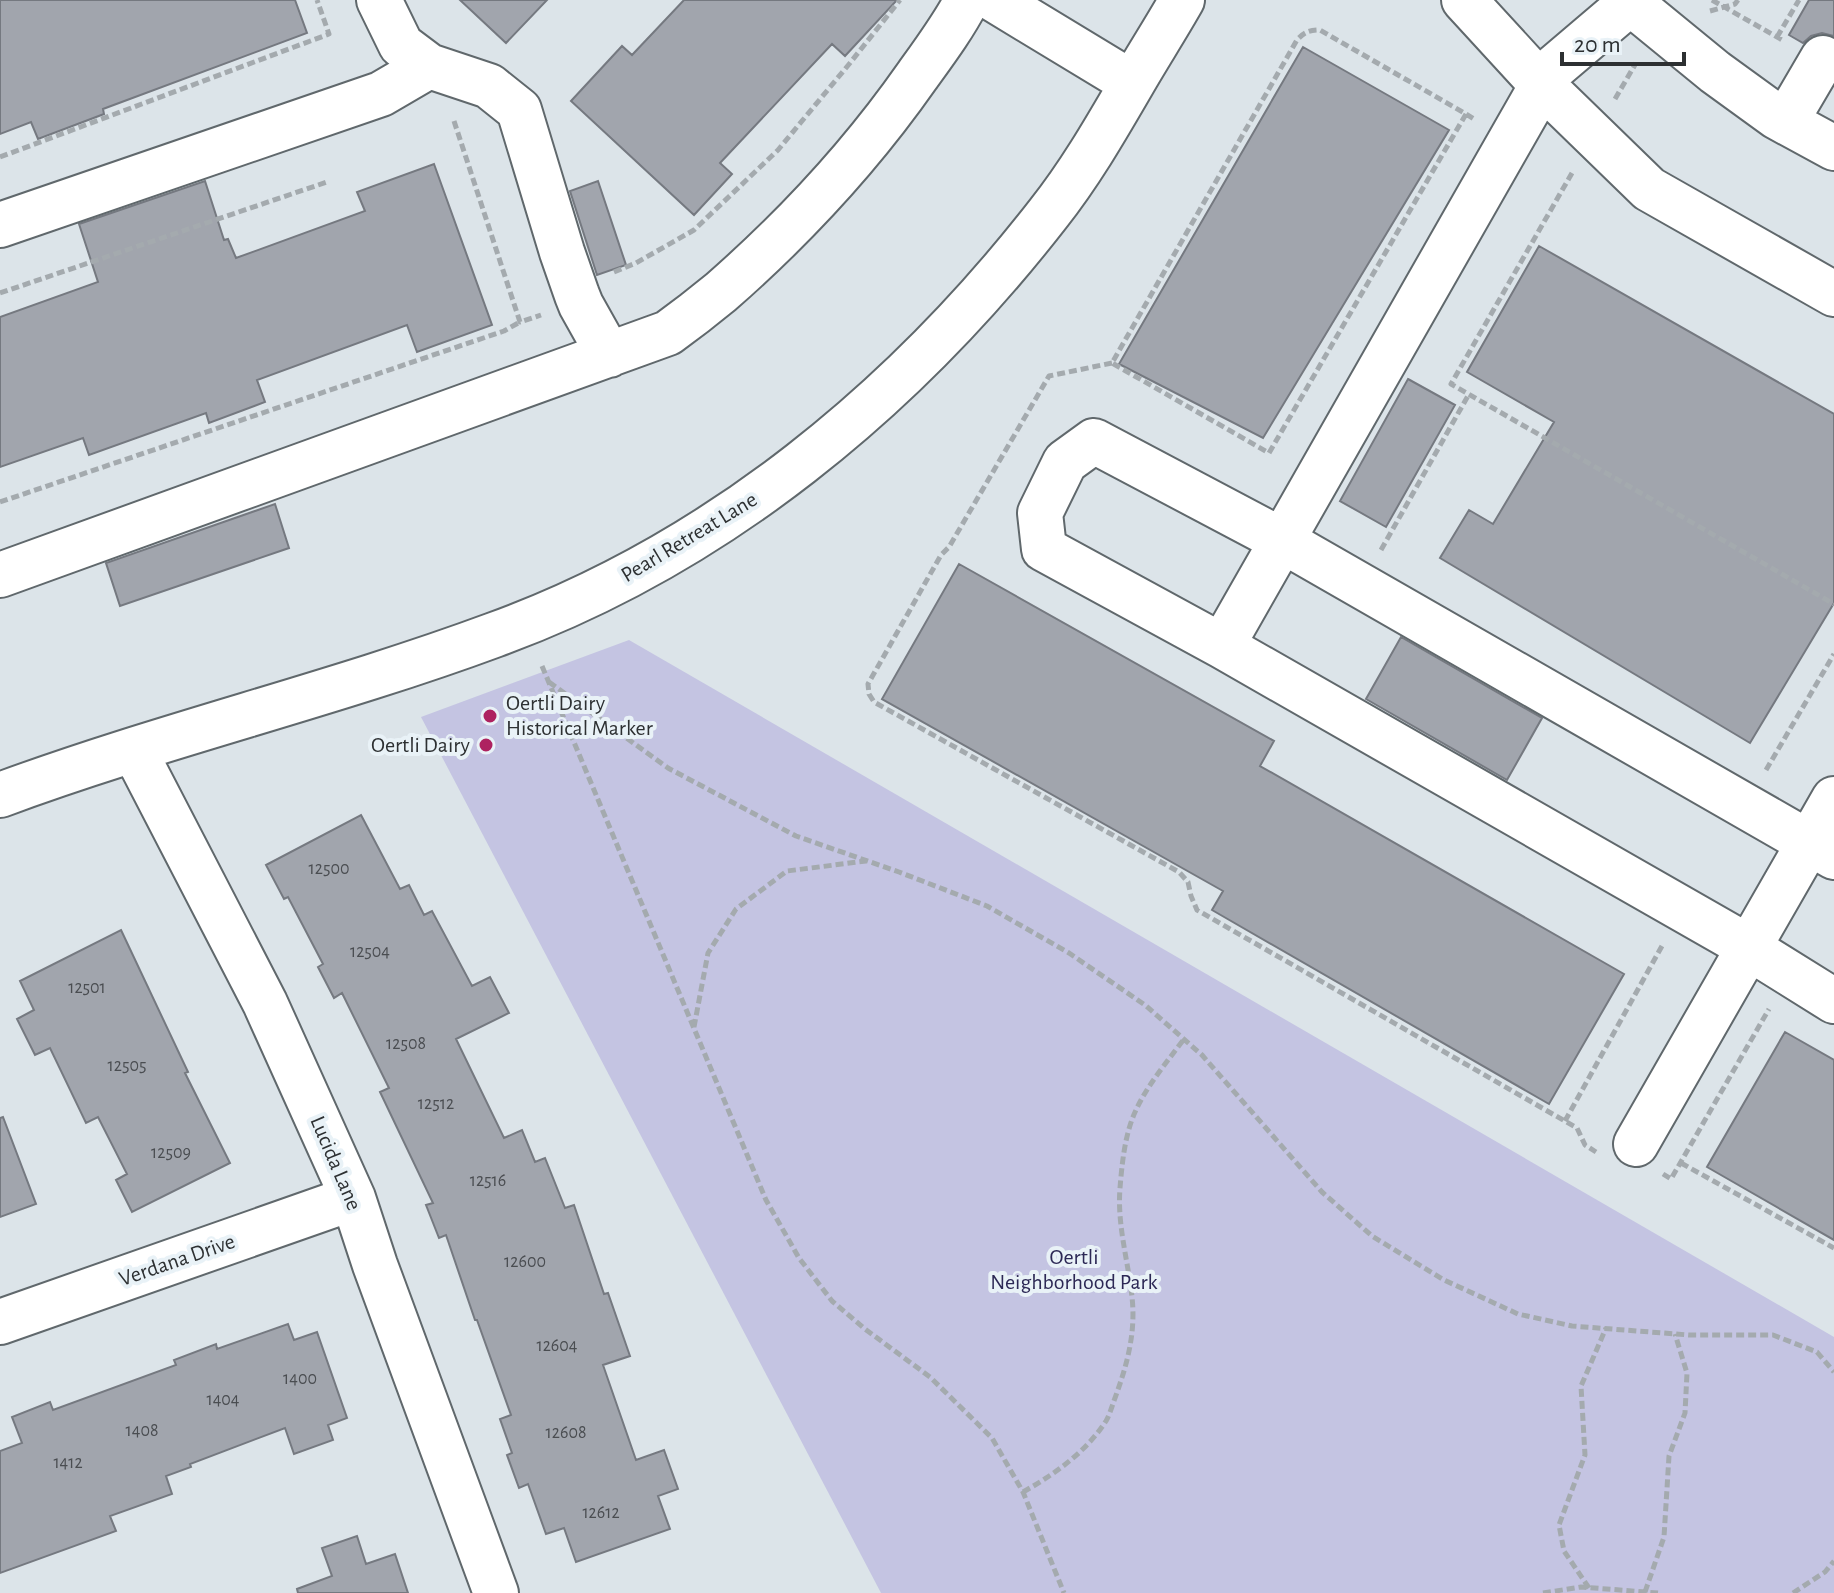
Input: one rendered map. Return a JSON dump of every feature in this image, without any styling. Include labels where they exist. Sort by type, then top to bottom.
[{"type":"street","points":[[379,0],[401,45],[429,66],[489,86],[519,110],[581,305],[609,355]]},
{"type":"street","points":[[0,575],[668,333],[721,292],[836,180],[901,99],[957,20],[967,0]]},
{"type":"street","points":[[995,0],[1132,83]]},
{"type":"street","points":[[1464,0],[1542,85],[1649,189],[1834,294]]},
{"type":"street","points":[[1222,646],[1550,71],[1629,1],[1715,72],[1786,121],[1834,148]]},
{"type":"street","name":"Pearl Retreat Lane","points":[[0,795],[496,635],[635,572],[701,534],[769,488],[833,439],[897,383],[953,326],[1050,213],[1090,156],[1132,83],[1166,5]]},
{"type":"street","points":[[1786,121],[1805,51]]},
{"type":"street","points":[[0,225],[381,94],[429,66]]},
{"type":"street","points":[[1822,849],[1283,541],[1094,441],[1065,462],[1040,513],[1044,549],[1222,646],[1747,947],[1834,1001]]},
{"type":"street","name":"Lucida Lane","points":[[134,750],[265,1003],[353,1198],[496,1593]]},
{"type":"street","points":[[1630,1156],[1747,947],[1822,849],[1834,799]]},
{"type":"street","name":"Verdana Drive","points":[[0,1322],[353,1198]]},
{"type":"path","points":[[0,157],[329,34],[317,0]]},
{"type":"path","points":[[602,277],[636,263],[694,230],[778,150],[900,0]]},
{"type":"path","points":[[1712,0],[1805,51]]},
{"type":"path","points":[[1705,13],[1735,4],[1738,0]]},
{"type":"path","points":[[1777,37],[1799,0]]},
{"type":"path","points":[[1112,363],[1302,34],[1320,30],[1479,122]]},
{"type":"path","points":[[1609,107],[1643,51]]},
{"type":"path","points":[[1466,114],[1269,453],[1112,363],[1049,376],[949,547],[941,555],[868,684],[869,694],[874,702],[1179,872],[1188,882],[1197,910],[1577,1128],[1585,1145],[1630,1156],[1671,1179],[1774,1001]]},
{"type":"path","points":[[453,119],[520,322]]},
{"type":"path","points":[[1573,171],[1451,384],[1834,604]]},
{"type":"path","points":[[0,293],[327,182]]},
{"type":"path","points":[[0,502],[504,331],[552,311]]},
{"type":"path","points":[[1378,555],[1469,394]]},
{"type":"path","points":[[1762,776],[1834,654]]},
{"type":"path","points":[[542,666],[766,1200],[799,1258],[832,1301],[930,1377],[992,1438],[1023,1492],[1064,1593]]},
{"type":"path","points":[[549,682],[668,768],[796,836],[987,906],[1069,953],[1145,1005],[1202,1055],[1322,1192],[1372,1236],[1444,1280],[1518,1314],[1572,1326],[1675,1334],[1773,1335],[1817,1352],[1834,1372]]},
{"type":"path","points":[[694,1028],[708,953],[736,909],[787,871],[867,861]]},
{"type":"path","points":[[1565,1121],[1665,942]]},
{"type":"path","points":[[1023,1492],[1052,1476],[1083,1449],[1107,1420],[1126,1368],[1134,1328],[1120,1222],[1119,1189],[1125,1150],[1135,1113],[1150,1084],[1184,1039]]},
{"type":"path","points":[[1681,1163],[1834,1248]]},
{"type":"path","points":[[1589,1588],[1564,1551],[1559,1525],[1585,1455],[1581,1386],[1606,1328]]},
{"type":"path","points":[[1645,1592],[1664,1537],[1669,1456],[1685,1413],[1687,1373],[1675,1334]]},
{"type":"path","points":[[1793,1593],[1825,1572],[1834,1561]]},
{"type":"path","points":[[1543,1593],[1581,1587],[1658,1593]]},
{"type":"green space","name":"Oertli Neighborhood Park","points":[[629,640],[1834,1337],[1834,1593],[881,1593],[421,717]]},
{"type":"building","points":[[0,0],[295,0],[307,33],[103,109],[104,114],[38,139],[31,122],[0,134]]},
{"type":"building","points":[[460,0],[547,0],[506,43]]},
{"type":"building","points":[[684,0],[897,0],[845,56],[832,44],[720,163],[732,174],[694,215],[571,101],[622,46],[632,55]]},
{"type":"building","points":[[1809,0],[1834,0],[1834,36],[1822,33],[1811,36],[1803,43],[1789,35]]},
{"type":"building","points":[[1303,47],[1449,130],[1263,438],[1119,364]]},
{"type":"building","points":[[434,164],[492,325],[417,352],[407,325],[257,380],[265,402],[209,423],[206,413],[89,455],[83,438],[0,467],[0,317],[98,282],[79,224],[205,181],[224,240],[228,239],[236,258],[365,211],[357,192]]},
{"type":"building","points":[[598,181],[626,265],[597,275],[570,191]]},
{"type":"building","points":[[1539,246],[1834,414],[1834,603],[1750,743],[1440,558],[1469,510],[1493,524],[1554,422],[1467,372]]},
{"type":"building","points":[[1408,379],[1455,405],[1386,527],[1340,501]]},
{"type":"building","points":[[275,504],[289,548],[120,606],[106,563]]},
{"type":"building","points":[[959,564],[1274,741],[1260,766],[1624,974],[1549,1104],[1212,910],[1223,891],[882,699]]},
{"type":"building","points":[[1401,637],[1542,718],[1507,780],[1366,699]]},
{"type":"building","points":[[361,815],[400,889],[409,885],[424,915],[432,911],[472,986],[490,977],[509,1013],[456,1039],[504,1138],[522,1130],[535,1162],[545,1158],[565,1208],[574,1205],[604,1294],[608,1293],[630,1356],[603,1365],[636,1460],[664,1450],[678,1489],[658,1496],[670,1529],[576,1562],[564,1528],[546,1534],[528,1484],[519,1488],[507,1455],[512,1453],[500,1419],[511,1415],[446,1235],[439,1238],[426,1205],[433,1203],[380,1092],[389,1088],[342,993],[334,998],[318,967],[323,964],[288,897],[284,899],[266,865]]},
{"type":"building","points":[[121,930],[188,1072],[185,1073],[230,1163],[132,1212],[116,1180],[127,1174],[98,1117],[86,1123],[50,1048],[35,1055],[17,1019],[34,1010],[20,981]]},
{"type":"building","points":[[1785,1032],[1834,1060],[1834,1240],[1707,1167]]},
{"type":"building","points":[[3,1117],[36,1204],[0,1217],[0,1118]]},
{"type":"building","points":[[288,1324],[294,1340],[317,1332],[347,1418],[328,1425],[333,1440],[294,1454],[285,1428],[190,1464],[191,1467],[166,1476],[172,1494],[110,1516],[116,1531],[0,1573],[0,1451],[22,1443],[12,1417],[50,1402],[53,1410],[176,1365],[174,1360],[216,1344],[217,1349]]},
{"type":"building","points":[[357,1536],[366,1564],[395,1554],[408,1593],[298,1593],[297,1589],[332,1576],[322,1548]]},
{"type":"place","name":"Oertli Dairy Historical Marker","points":[[490,716]]},
{"type":"place","name":"Oertli Dairy","points":[[486,745]]}]
